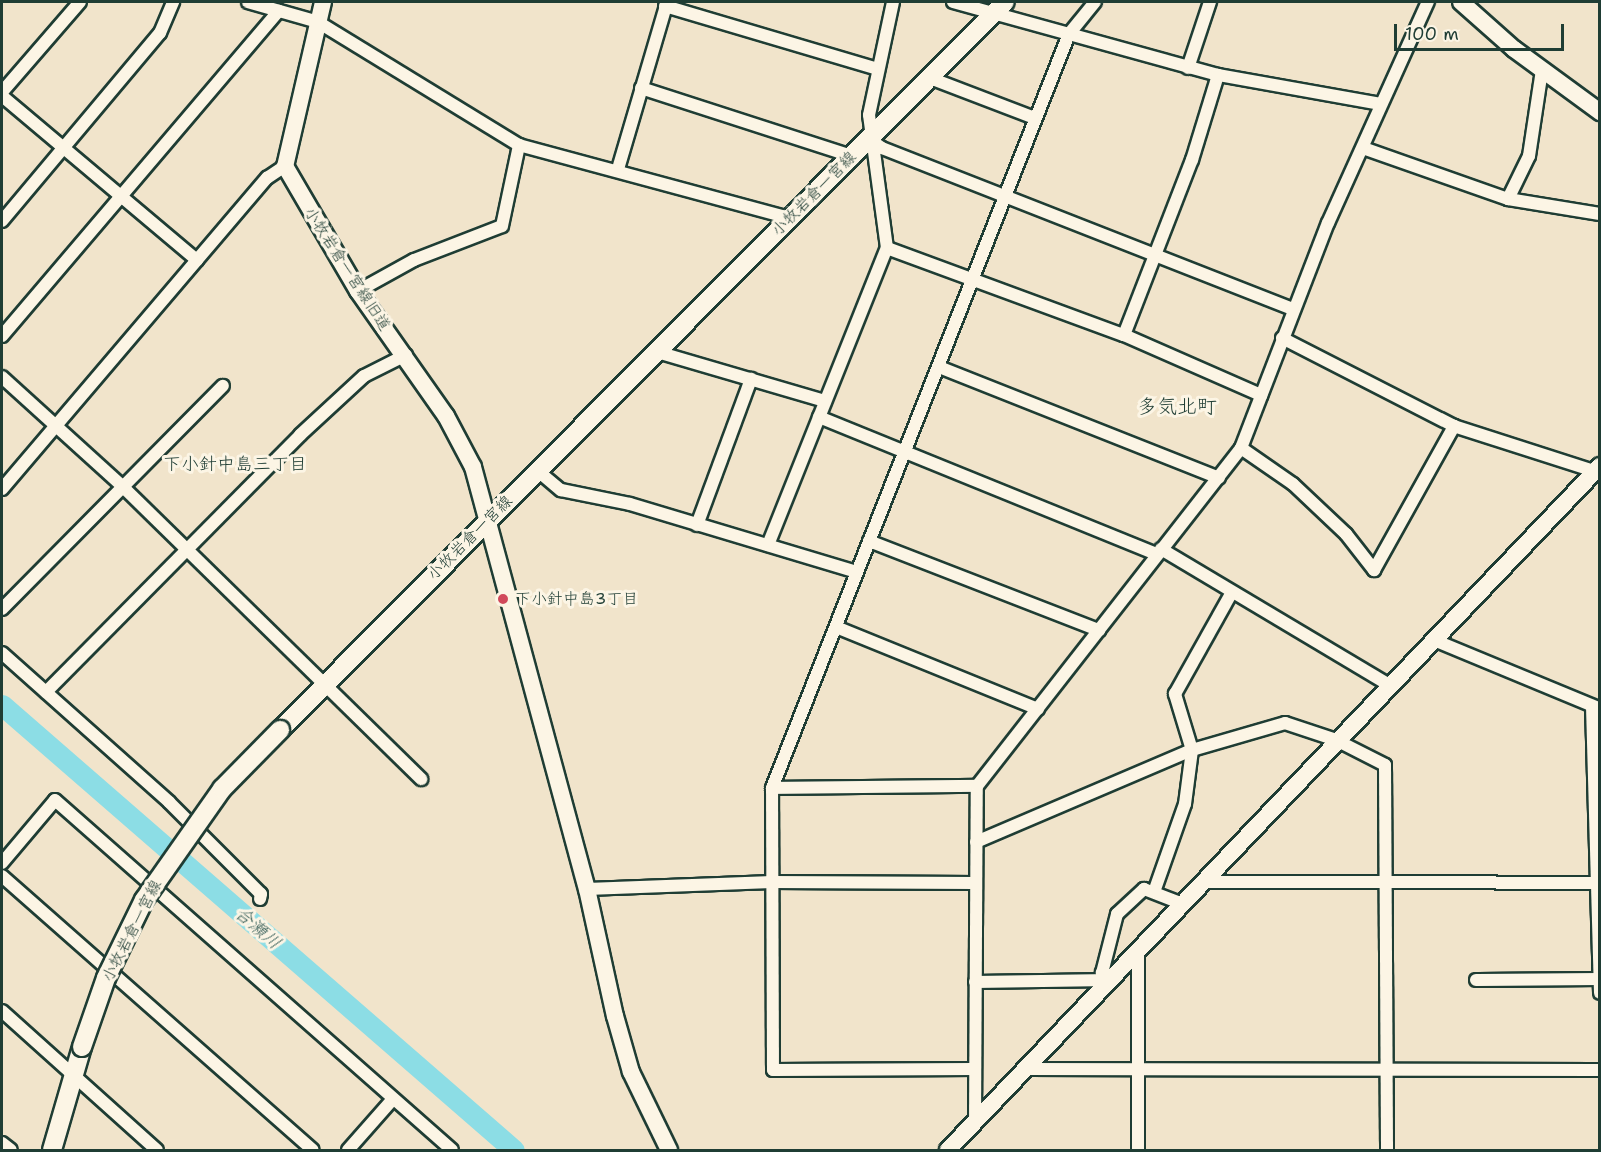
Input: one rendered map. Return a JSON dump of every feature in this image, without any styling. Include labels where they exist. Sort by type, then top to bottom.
[{"type":"main road","name":"小牧岩倉一宮線","points":[[52,1150],[81,1047],[106,978],[144,900],[222,789],[999,7]]},
{"type":"street","points":[[80,2],[2,94],[121,198],[198,260]]},
{"type":"street","points":[[2,221],[160,33],[173,2]]},
{"type":"street","points":[[248,2],[318,22],[519,145],[618,168],[790,218]]},
{"type":"street","points":[[2,489],[267,178],[285,166],[323,2]]},
{"type":"street","points":[[768,545],[887,248],[875,156],[869,139],[868,115],[893,2]]},
{"type":"street","points":[[953,2],[999,7],[1069,34],[1188,68],[1380,104]]},
{"type":"street","points":[[975,1069],[773,1070],[772,788],[1069,34],[1095,2]]},
{"type":"street","points":[[1188,68],[1210,2]]},
{"type":"street","points":[[975,1123],[977,786],[1241,448],[1292,309],[1380,104],[1428,2]]},
{"type":"street","points":[[1461,2],[1542,70],[1599,112]]},
{"type":"street","points":[[618,168],[666,4],[878,69]]},
{"type":"street","points":[[2,336],[279,11]]},
{"type":"street","points":[[1508,199],[1529,156],[1542,70]]},
{"type":"street","points":[[1124,335],[1157,255],[1218,75]]},
{"type":"street","points":[[930,78],[1035,118]]},
{"type":"street","points":[[641,88],[852,156]]},
{"type":"street","points":[[869,139],[882,148],[1292,309]]},
{"type":"street","points":[[358,291],[414,260],[502,226],[519,145]]},
{"type":"street","points":[[1363,148],[1508,199],[1599,214]]},
{"type":"street","name":"小牧岩倉一宮線旧道","points":[[285,166],[358,291],[406,355],[446,416],[473,467],[587,889],[631,1072],[669,1150]]},
{"type":"street","points":[[887,248],[971,281],[1124,335],[1261,395]]},
{"type":"street","points":[[948,1150],[1336,740],[1598,470],[1454,426],[1282,338]]},
{"type":"street","points":[[657,352],[825,401]]},
{"type":"street","points":[[46,692],[364,376],[406,355]]},
{"type":"street","points":[[939,367],[1219,478]]},
{"type":"street","points":[[2,377],[56,423],[122,486],[421,779]]},
{"type":"street","points":[[697,525],[751,380]]},
{"type":"street","points":[[2,609],[223,386]]},
{"type":"street","points":[[819,417],[1159,551],[1389,685]]},
{"type":"street","points":[[1241,448],[1293,484],[1346,534],[1374,570],[1454,426]]},
{"type":"street","points":[[538,471],[561,490],[630,504],[856,572]]},
{"type":"street","points":[[869,541],[1099,630]]},
{"type":"street","points":[[1154,892],[1185,804],[1192,750],[1175,694],[1231,594]]},
{"type":"street","points":[[836,627],[1038,709]]},
{"type":"street","points":[[1434,640],[1596,707],[1599,993]]},
{"type":"street","points":[[2,653],[170,802],[261,894],[260,899]]},
{"type":"street","points":[[976,842],[1192,750],[1285,723],[1336,740],[1385,765],[1387,1150]]},
{"type":"street","points":[[772,788],[977,786]]},
{"type":"street","points":[[2,863],[55,800],[452,1150]]},
{"type":"street","points":[[2,876],[313,1150]]},
{"type":"street","points":[[587,889],[772,882],[975,883]]},
{"type":"street","points":[[1204,882],[1599,884]]},
{"type":"street","points":[[1110,980],[1102,974],[1117,915],[1144,890],[1183,904]]},
{"type":"street","points":[[1138,951],[1138,1150]]},
{"type":"street","points":[[1476,980],[1599,979]]},
{"type":"street","points":[[975,981],[1110,980]]},
{"type":"street","points":[[2,1011],[157,1150]]},
{"type":"street","points":[[1025,1069],[1599,1070]]},
{"type":"street","points":[[348,1150],[393,1099]]},
{"type":"street","points":[[2,1143],[11,1150]]},
{"type":"waterway","name":"合瀬川","points":[[2,705],[514,1150]]},
{"type":"place","name":"下小針中島3丁目","points":[[503,599]]},
{"type":"district","name":"多気北町","points":[[1177,406]]},
{"type":"district","name":"下小針中島三丁目","points":[[235,464]]}]
